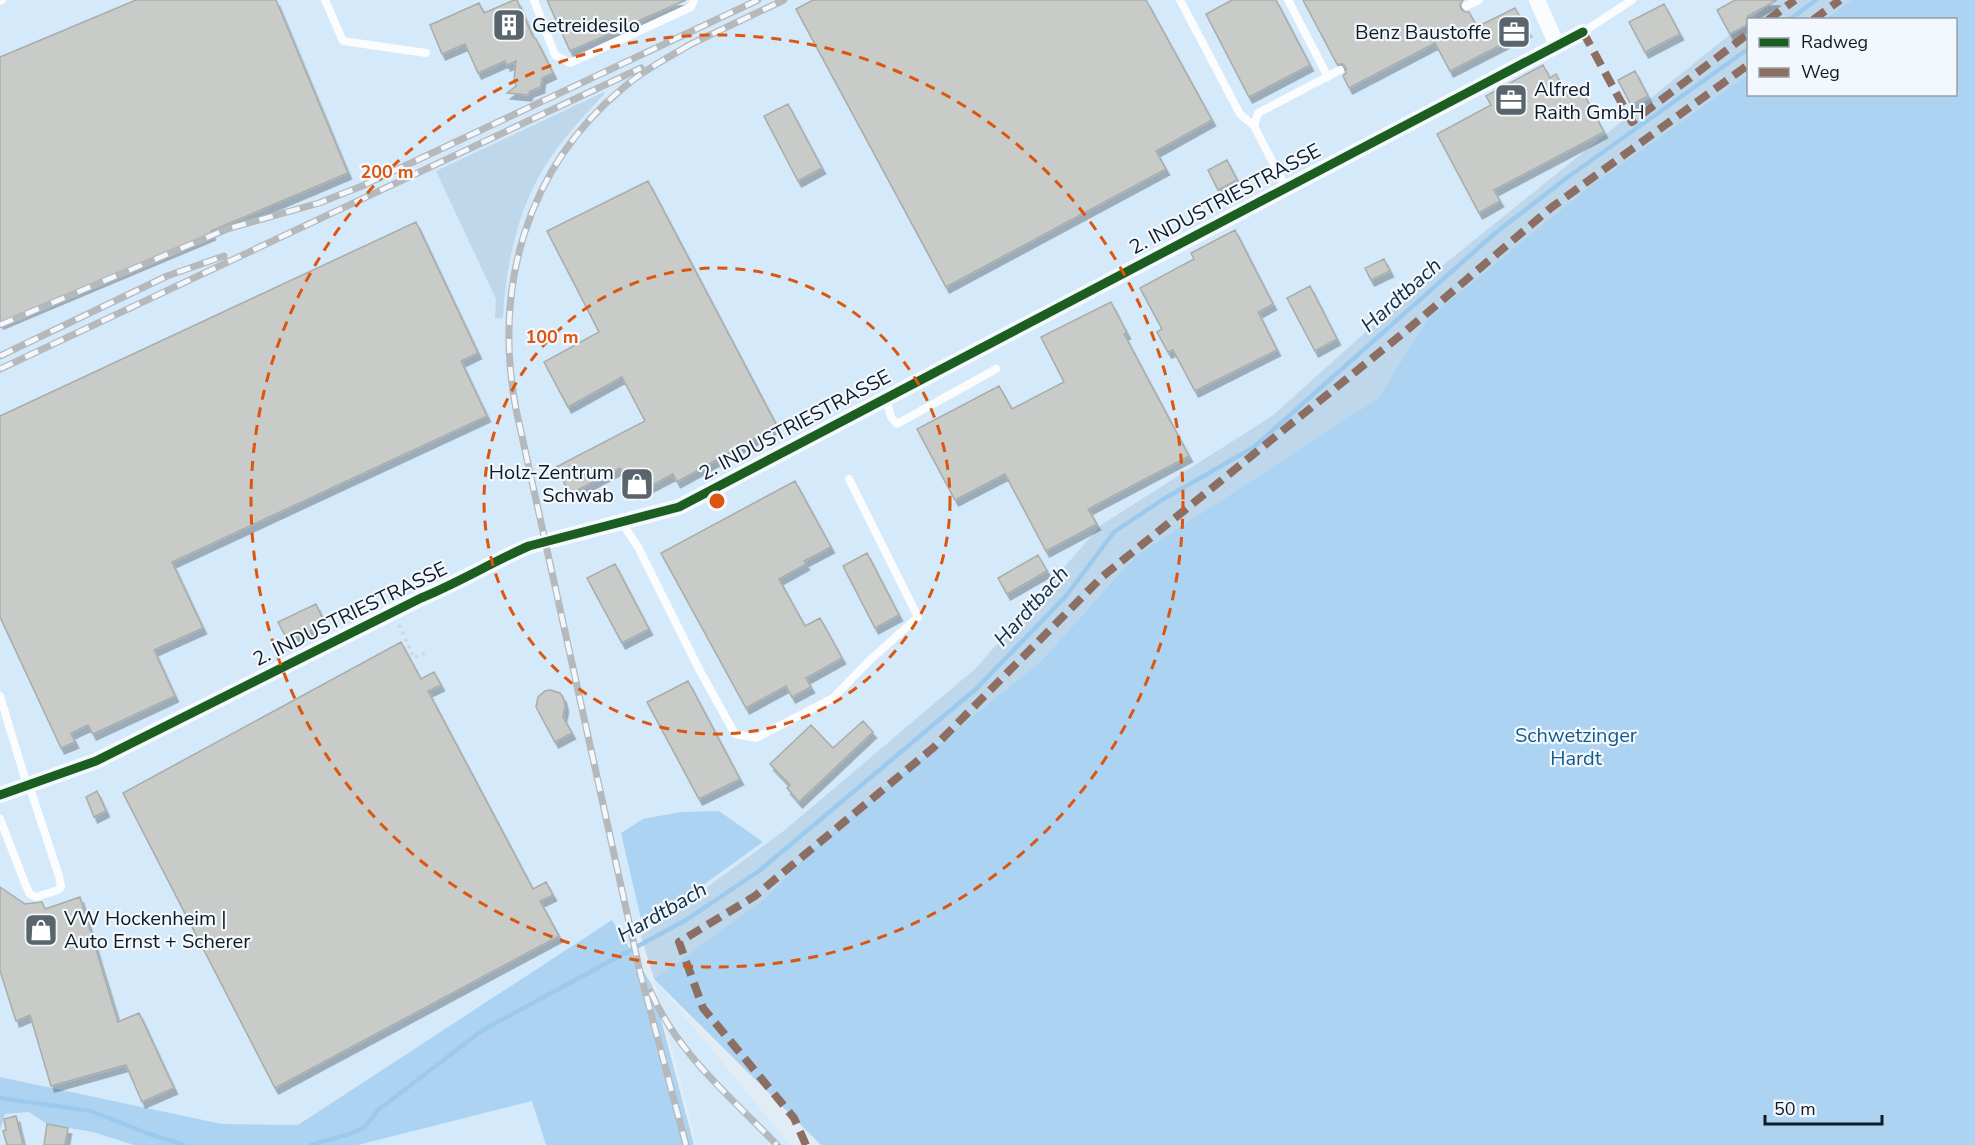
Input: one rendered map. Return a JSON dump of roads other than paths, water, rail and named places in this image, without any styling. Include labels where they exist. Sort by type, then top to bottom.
[{"type":"street","points":[[1536,0],[1557,45]]},
{"type":"street","name":"2. INDUSTRIESTRASSE","points":[[0,795],[96,761],[529,546],[679,507],[1583,32]]},
{"type":"lane","points":[[325,0],[343,41],[426,53]]},
{"type":"lane","points":[[534,0],[555,55],[570,63],[691,7],[694,0]]},
{"type":"lane","points":[[1180,0],[1240,114],[1254,126],[1286,188]]},
{"type":"lane","points":[[1288,0],[1328,77]]},
{"type":"lane","points":[[1466,6],[1479,0]]},
{"type":"lane","points":[[1583,32],[1632,0]]},
{"type":"lane","points":[[1254,126],[1258,113],[1340,70]]},
{"type":"lane","points":[[886,398],[891,417],[897,424],[996,369]]},
{"type":"lane","points":[[622,523],[638,548],[735,735],[756,738],[833,698],[870,660],[918,617],[849,479]]},
{"type":"lane","points":[[0,696],[59,876],[61,887],[58,890],[36,897],[30,894],[0,819]]},
{"type":"waterway","name":"Hardtbach","points":[[1792,18],[1816,0]]},
{"type":"waterway","name":"Hardtbach","points":[[311,1145],[365,1127],[378,1110],[483,1030],[686,920],[759,871],[976,689],[1066,596],[1114,532],[1162,500],[1254,447],[1494,234],[1568,177],[1747,50]]},
{"type":"waterway","name":"Hardtbach","points":[[0,1098],[91,1111],[184,1145]]},
{"type":"railway","points":[[0,325],[227,229],[319,203],[362,186],[758,0]]},
{"type":"railway","points":[[687,46],[784,0]]},
{"type":"railway","points":[[686,1145],[640,972],[516,409],[510,364],[509,319],[514,275],[524,233],[540,193],[562,155],[590,120],[631,81],[693,43]]},
{"type":"railway","points":[[0,369],[641,68]]},
{"type":"railway","points":[[0,356],[167,276],[224,256]]},
{"type":"railway","points":[[651,992],[662,1014],[690,1055],[777,1145]]},
{"type":"place","name":"Getreidesilo","points":[[509,25]]},
{"type":"place","name":"Benz Baustoffe","points":[[1514,32]]},
{"type":"place","name":"Alfred Raith GmbH","points":[[1511,100]]},
{"type":"place","name":"Holz-Zentrum Schwab","points":[[637,484]]},
{"type":"place","name":"VW Hockenheim | Auto Ernst + Scherer","points":[[41,930]]},
{"type":"park label","name":"Schwetzinger Hardt","points":[[1576,746]]}]
